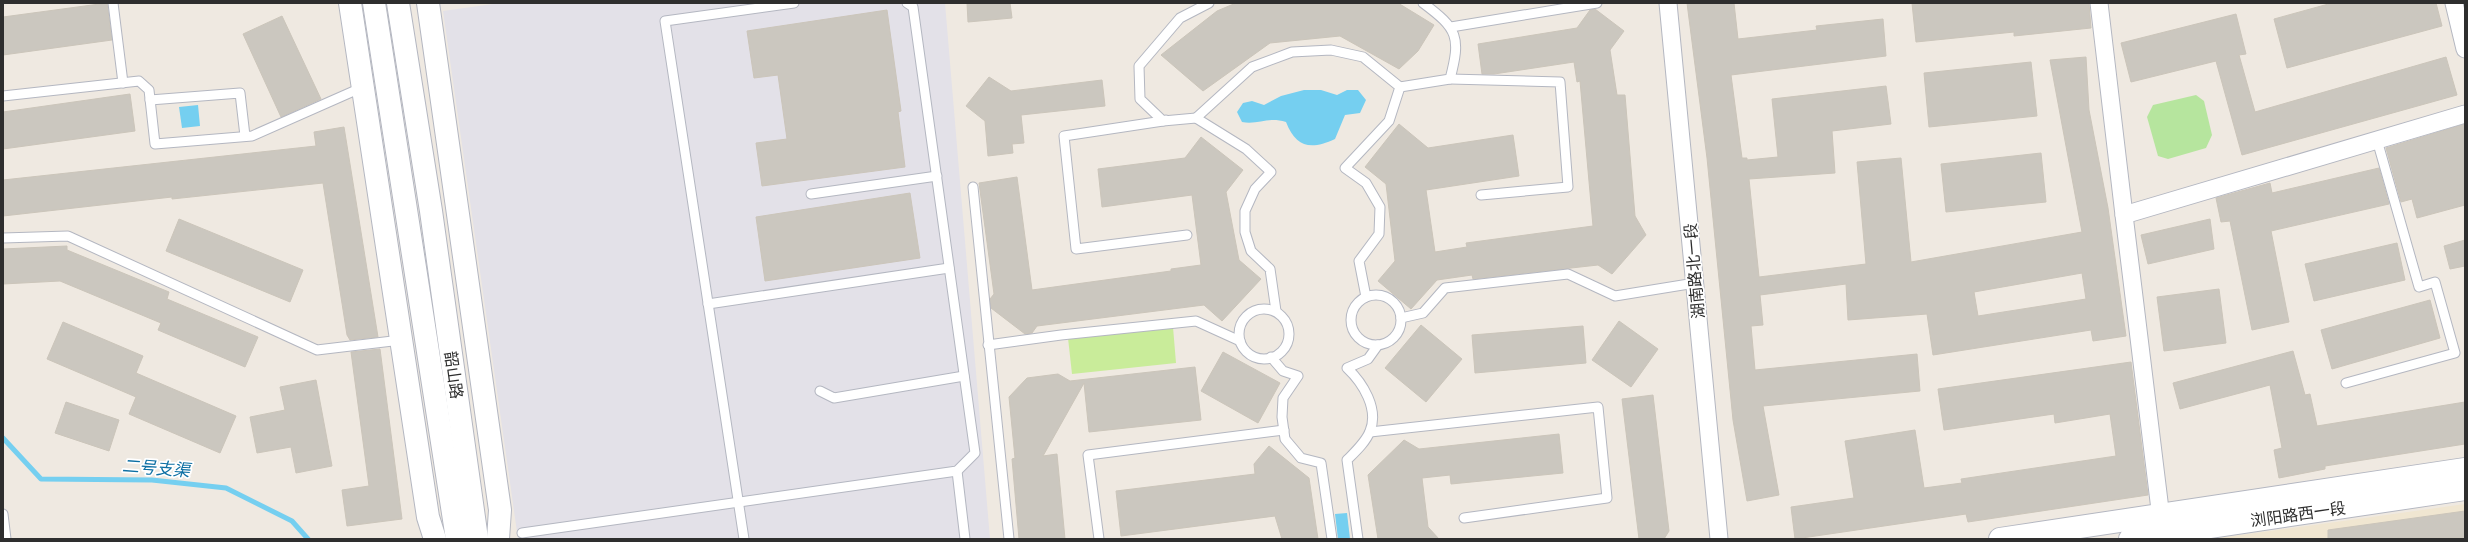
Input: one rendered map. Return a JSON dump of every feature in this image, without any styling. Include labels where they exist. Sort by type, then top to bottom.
[{"type":"street","points":[[350,3],[428,517],[435,539]]},
{"type":"street","name":"韶山路","points":[[374,3],[408,213],[457,539]]},
{"type":"street","name":"韶山路","points":[[398,3],[431,211],[477,539]]},
{"type":"street","points":[[428,3],[500,510],[498,539]]},
{"type":"street","name":"湖南路北一段","points":[[1668,3],[1719,539]]},
{"type":"street","points":[[2099,3],[2161,524]]},
{"type":"street","points":[[2454,3],[2465,49]]},
{"type":"street","points":[[2124,215],[2465,114]]},
{"type":"street","points":[[2000,539],[2161,524],[2465,469]]},
{"type":"street","name":"浏阳路西一段","points":[[2130,539],[2161,524],[2465,489]]},
{"type":"lane","points":[[113,3],[124,83]]},
{"type":"lane","points":[[744,539],[665,21],[794,3]]},
{"type":"lane","points":[[522,533],[957,471],[975,453],[913,7],[907,3]]},
{"type":"lane","points":[[1163,121],[1140,99],[1139,66],[1180,18],[1209,3]]},
{"type":"lane","points":[[1423,3],[1451,28],[1457,52],[1450,79]]},
{"type":"lane","points":[[1451,28],[1597,3]]},
{"type":"lane","points":[[1196,118],[1252,67],[1292,52],[1331,50],[1364,56],[1400,87],[1450,79],[1560,82],[1568,187],[1481,195]]},
{"type":"lane","points":[[3,96],[139,81],[148,90],[155,144],[252,136],[362,87]]},
{"type":"lane","points":[[1366,297],[1358,261],[1379,234],[1380,207],[1366,183],[1345,168],[1389,121],[1400,87]]},
{"type":"lane","points":[[150,100],[240,93],[245,136]]},
{"type":"lane","points":[[1187,235],[1076,249],[1064,136],[1163,121],[1196,118],[1246,149],[1271,172],[1255,189],[1245,211],[1245,232],[1251,252],[1270,269],[1276,311]]},
{"type":"lane","points":[[2346,383],[2455,353],[2435,282],[2419,287],[2377,140]]},
{"type":"lane","points":[[811,194],[937,176]]},
{"type":"lane","points":[[973,187],[988,346],[1009,539]]},
{"type":"lane","points":[[3,238],[68,236],[317,350],[401,340]]},
{"type":"lane","points":[[708,304],[949,268]]},
{"type":"lane","points":[[1401,318],[1422,313],[1445,288],[1568,274],[1615,296],[1695,283]]},
{"type":"lane","points":[[1380,295],[1388,298],[1394,303],[1401,318],[1398,333],[1386,343],[1378,345],[1362,341],[1352,328],[1352,311],[1356,304],[1366,297],[1380,295]]},
{"type":"lane","points":[[988,346],[1061,335],[1196,321],[1240,341],[1251,355],[1258,358],[1271,357],[1281,352],[1289,339],[1287,323],[1276,311],[1268,309],[1252,312],[1241,324],[1240,341]]},
{"type":"lane","points":[[1358,539],[1347,460],[1370,432],[1372,422],[1369,399],[1360,380],[1347,368],[1368,359],[1378,345]]},
{"type":"lane","points":[[1271,357],[1283,371],[1298,376],[1283,398],[1282,417],[1285,439],[1301,458],[1321,463],[1332,539]]},
{"type":"lane","points":[[820,391],[834,398],[964,376]]},
{"type":"lane","points":[[1370,432],[1598,407],[1607,498],[1464,518]]},
{"type":"lane","points":[[1099,539],[1088,455],[1284,430]]},
{"type":"lane","points":[[957,471],[965,539]]},
{"type":"lane","points":[[3,514],[6,539]]},
{"type":"shaded area","points":[[500,3],[945,3],[990,539],[518,539],[443,11]]},
{"type":"shaded area","points":[[2465,504],[2465,539],[2210,539],[2307,526]]},
{"type":"green space","points":[[2196,95],[2204,101],[2212,135],[2206,148],[2168,159],[2158,156],[2147,117],[2153,105]]},
{"type":"green space","points":[[1173,327],[1176,363],[1072,374],[1068,338]]},
{"type":"water","points":[[1304,90],[1321,90],[1337,95],[1347,90],[1358,90],[1366,100],[1360,113],[1345,115],[1335,139],[1319,145],[1300,142],[1294,137],[1286,122],[1280,120],[1269,120],[1248,123],[1242,122],[1237,112],[1243,103],[1252,101],[1264,105],[1281,96]]},
{"type":"water","points":[[198,105],[200,126],[182,128],[179,107]]},
{"type":"water","points":[[1347,513],[1350,539],[1338,539],[1335,514]]},
{"type":"building","points":[[107,3],[112,40],[3,55],[3,17]]},
{"type":"building","points":[[967,3],[1010,3],[1012,18],[968,22]]},
{"type":"building","points":[[1236,3],[1398,3],[1434,25],[1418,51],[1399,69],[1340,36],[1270,43],[1203,91],[1161,55],[1217,11]]},
{"type":"building","points":[[1687,3],[1734,3],[1738,39],[1817,30],[1816,26],[1883,19],[1886,56],[1731,75],[1742,158],[1747,158],[1747,160],[1778,157],[1772,99],[1886,86],[1891,124],[1832,131],[1835,173],[1749,179],[1759,277],[1866,264],[1857,162],[1901,158],[1911,262],[2082,232],[2050,60],[2086,57],[2089,110],[2108,208],[2126,336],[2093,341],[2091,330],[1933,355],[1927,314],[1848,320],[1846,284],[1760,295],[1763,325],[1751,326],[1755,370],[1917,354],[1920,391],[1763,406],[1779,495],[1747,501],[1733,420],[1707,158]],"holes":[[[2082,273],[2086,299],[1978,316],[1974,292]]]},
{"type":"building","points":[[1912,3],[2089,3],[2091,28],[2014,36],[2014,32],[1916,42]]},
{"type":"building","points":[[2332,3],[2436,3],[2442,26],[2287,68],[2274,19]]},
{"type":"building","points":[[1595,9],[1624,31],[1610,50],[1617,95],[1625,95],[1635,216],[1646,235],[1612,274],[1598,265],[1473,279],[1472,275],[1437,280],[1411,309],[1378,281],[1395,261],[1386,184],[1365,167],[1399,124],[1428,148],[1513,135],[1519,176],[1426,190],[1435,252],[1467,247],[1466,243],[1593,226],[1580,81],[1577,82],[1574,62],[1494,74],[1482,74],[1478,44],[1577,28],[1590,10]]},
{"type":"building","points":[[887,10],[901,111],[898,112],[905,167],[762,186],[756,143],[787,139],[778,75],[754,78],[747,31]]},
{"type":"building","points":[[2236,14],[2246,54],[2239,55],[2255,112],[2446,57],[2457,95],[2242,155],[2216,61],[2131,82],[2121,43]]},
{"type":"building","points":[[282,16],[321,99],[281,117],[243,34]]},
{"type":"building","points":[[2031,62],[2037,116],[1929,127],[1924,73]]},
{"type":"building","points":[[989,77],[1011,91],[1102,80],[1105,106],[1021,115],[1024,143],[1012,144],[1013,153],[988,156],[985,121],[966,106]]},
{"type":"building","points":[[130,94],[135,131],[3,149],[3,112]]},
{"type":"building","points":[[2465,124],[2465,205],[2417,218],[2412,199],[2401,202],[2386,148]]},
{"type":"building","points":[[344,127],[378,337],[350,340],[347,335],[323,183],[172,199],[172,197],[3,216],[3,180],[316,146],[314,132]]},
{"type":"building","points":[[1201,137],[1243,170],[1226,192],[1239,260],[1261,279],[1222,321],[1204,305],[1037,326],[1032,333],[1025,334],[991,308],[990,299],[994,294],[979,183],[1017,177],[1032,290],[1171,271],[1171,269],[1201,265],[1192,195],[1102,207],[1098,169],[1185,158]]},
{"type":"building","points":[[2041,153],[2046,202],[1946,212],[1941,164]]},
{"type":"building","points":[[2379,168],[2389,204],[2271,231],[2289,322],[2252,330],[2230,221],[2221,222],[2216,198],[2270,183],[2272,193]]},
{"type":"building","points":[[910,193],[920,258],[765,281],[756,217]]},
{"type":"building","points":[[179,219],[303,270],[290,302],[166,251]]},
{"type":"building","points":[[2210,219],[2214,249],[2148,264],[2141,235]]},
{"type":"building","points":[[2465,240],[2465,266],[2450,269],[2444,246]]},
{"type":"building","points":[[2397,243],[2405,280],[2314,301],[2305,264]]},
{"type":"building","points":[[67,246],[67,250],[169,292],[167,299],[258,337],[245,367],[158,330],[161,323],[60,281],[3,284],[3,249]]},
{"type":"building","points":[[2219,289],[2226,343],[2164,351],[2157,297]]},
{"type":"building","points":[[2430,300],[2440,338],[2332,369],[2321,330]]},
{"type":"building","points":[[1619,321],[1658,349],[1631,387],[1592,360]]},
{"type":"building","points":[[63,322],[143,356],[136,373],[236,416],[220,453],[129,414],[136,397],[47,359]]},
{"type":"building","points":[[1421,325],[1462,359],[1426,402],[1385,368]]},
{"type":"building","points":[[1583,326],[1586,363],[1475,373],[1472,335]]},
{"type":"building","points":[[380,349],[402,519],[347,526],[342,490],[369,486],[351,352]]},
{"type":"building","points":[[2293,351],[2305,395],[2310,394],[2317,426],[2465,402],[2465,444],[2325,466],[2325,469],[2279,478],[2274,450],[2282,448],[2270,385],[2180,409],[2173,383]]},
{"type":"building","points":[[1223,352],[1280,383],[1258,423],[1201,391]]},
{"type":"building","points":[[2131,362],[2148,495],[1968,522],[1966,514],[1795,539],[1791,507],[1854,498],[1845,441],[1915,430],[1924,488],[1962,483],[1961,479],[2116,456],[2110,414],[2055,423],[2054,414],[1944,430],[1938,389]]},
{"type":"building","points":[[1195,367],[1201,420],[1089,432],[1084,383],[1043,456],[1057,454],[1065,539],[1019,539],[1012,459],[1015,458],[1009,397],[1027,378],[1058,374],[1070,381]]},
{"type":"building","points":[[316,380],[332,466],[296,473],[291,447],[257,453],[250,417],[285,410],[280,387]]},
{"type":"building","points":[[1653,395],[1669,531],[1664,539],[1639,539],[1622,399]]},
{"type":"building","points":[[66,402],[119,420],[109,451],[55,433]]},
{"type":"building","points":[[1559,434],[1563,473],[1451,484],[1450,475],[1422,478],[1428,527],[1439,539],[1378,539],[1368,475],[1404,440],[1419,449]]},
{"type":"building","points":[[1269,446],[1309,478],[1318,539],[1282,539],[1275,516],[1121,536],[1116,491],[1255,474],[1254,464]]},
{"type":"building","points":[[2465,511],[2465,538],[2328,539],[2328,530]]},
{"type":"waterway","name":"二号支渠","points":[[3,438],[41,479],[152,480],[226,488],[292,521],[308,539]]}]
